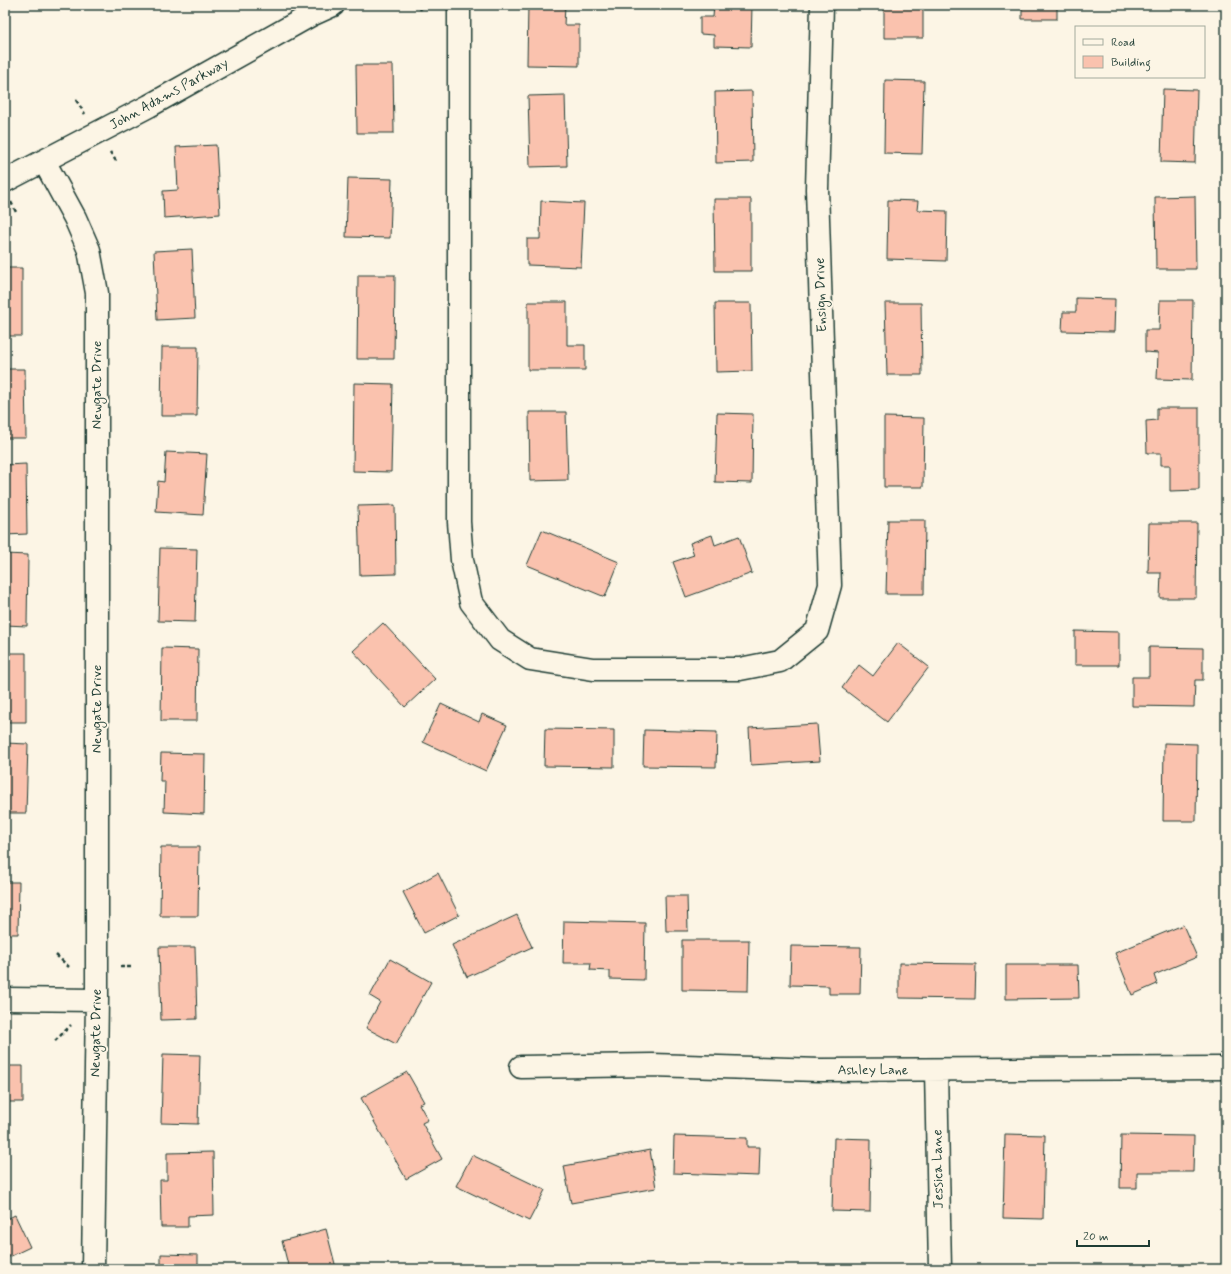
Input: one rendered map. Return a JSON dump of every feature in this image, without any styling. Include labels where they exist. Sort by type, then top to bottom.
[{"type":"street","name":"John Adams Parkway","points":[[7,190],[44,160],[149,106],[311,15],[333,5]]},
{"type":"street","name":"Ensign Drive","points":[[459,5],[459,522],[462,560],[471,602],[500,640],[530,659],[593,669],[740,669],[780,661],[817,631],[830,585],[817,189],[822,5]]},
{"type":"street","name":"Newgate Drive","points":[[44,160],[75,218],[89,250],[97,293],[97,1000],[93,1269]]},
{"type":"street","points":[[5,999],[97,1000]]},
{"type":"street","name":"Ashley Lane","points":[[521,1067],[652,1065],[820,1070],[1226,1068]]},
{"type":"street","name":"Jessica Lane","points":[[936,1070],[940,1269]]},
{"type":"path","points":[[420,10],[422,5]]},
{"type":"path","points":[[76,100],[86,116]]},
{"type":"path","points":[[7,190],[17,214]]},
{"type":"path","points":[[56,955],[69,967]]},
{"type":"path","points":[[55,1041],[71,1024]]},
{"type":"building","points":[[528,5],[565,5],[564,25],[579,25],[579,66],[527,65]]},
{"type":"building","points":[[714,5],[752,5],[751,47],[714,46],[714,35],[700,34],[700,17],[713,17]]},
{"type":"building","points":[[884,5],[923,5],[923,38],[884,38]]},
{"type":"building","points":[[1022,5],[1057,5],[1057,19],[1022,19]]},
{"type":"building","points":[[1120,5],[1199,5],[1199,6],[1120,8]]},
{"type":"building","points":[[356,65],[393,65],[394,133],[357,133]]},
{"type":"building","points":[[885,80],[924,81],[922,154],[884,153]]},
{"type":"building","points":[[1163,89],[1197,90],[1195,163],[1161,162]]},
{"type":"building","points":[[752,91],[753,162],[716,163],[715,92]]},
{"type":"building","points":[[565,95],[567,166],[530,167],[528,96]]},
{"type":"building","points":[[216,145],[220,214],[164,218],[163,191],[178,190],[176,147]]},
{"type":"building","points":[[348,178],[392,179],[390,238],[346,237]]},
{"type":"building","points":[[1195,196],[1196,269],[1156,269],[1155,197]]},
{"type":"building","points":[[714,199],[751,199],[751,271],[715,271]]},
{"type":"building","points":[[888,200],[918,201],[917,210],[947,211],[946,261],[887,259]]},
{"type":"building","points":[[541,201],[584,203],[581,267],[527,265],[527,239],[540,239]]},
{"type":"building","points":[[192,249],[195,318],[157,320],[154,251]]},
{"type":"building","points":[[5,268],[22,268],[22,336],[5,336]]},
{"type":"building","points":[[358,275],[395,275],[394,359],[357,359]]},
{"type":"building","points":[[1076,298],[1115,299],[1114,332],[1062,331],[1063,312],[1076,312]]},
{"type":"building","points":[[1160,300],[1193,300],[1192,380],[1157,379],[1158,353],[1145,352],[1145,330],[1159,330]]},
{"type":"building","points":[[528,302],[567,302],[567,345],[585,345],[585,370],[528,370]]},
{"type":"building","points":[[715,303],[751,303],[752,371],[716,372]]},
{"type":"building","points":[[885,303],[921,303],[922,375],[887,375]]},
{"type":"building","points":[[162,347],[198,347],[197,416],[161,416]]},
{"type":"building","points":[[5,369],[25,369],[26,438],[5,438]]},
{"type":"building","points":[[354,383],[393,384],[391,472],[353,471]]},
{"type":"building","points":[[1157,408],[1199,408],[1199,490],[1170,491],[1170,465],[1161,465],[1161,453],[1147,453],[1146,421],[1157,420]]},
{"type":"building","points":[[529,412],[566,412],[568,480],[530,481]]},
{"type":"building","points":[[717,413],[753,414],[752,483],[715,482]]},
{"type":"building","points":[[884,417],[924,418],[923,487],[884,487]]},
{"type":"building","points":[[166,452],[207,454],[203,515],[156,512],[158,481],[164,482]]},
{"type":"building","points":[[26,464],[27,534],[5,535],[5,465]]},
{"type":"building","points":[[395,505],[396,574],[360,575],[358,506]]},
{"type":"building","points":[[888,520],[925,520],[924,594],[886,594]]},
{"type":"building","points":[[1149,523],[1197,523],[1196,598],[1160,598],[1161,573],[1148,573]]},
{"type":"building","points":[[542,530],[619,562],[605,597],[527,565]]},
{"type":"building","points":[[712,535],[715,545],[739,536],[752,573],[686,597],[673,562],[694,555],[690,543]]},
{"type":"building","points":[[160,548],[197,549],[195,622],[158,621]]},
{"type":"building","points":[[5,554],[28,555],[27,626],[5,625]]},
{"type":"building","points":[[383,623],[435,679],[405,707],[353,651]]},
{"type":"building","points":[[1075,631],[1119,632],[1119,665],[1075,665]]},
{"type":"building","points":[[898,643],[929,667],[887,722],[842,688],[859,665],[873,676]]},
{"type":"building","points":[[1149,647],[1203,648],[1203,680],[1195,680],[1194,707],[1132,706],[1132,677],[1149,677]]},
{"type":"building","points":[[162,648],[198,649],[197,721],[161,721]]},
{"type":"building","points":[[5,653],[26,653],[26,722],[5,722]]},
{"type":"building","points":[[441,704],[479,722],[482,714],[507,725],[486,771],[423,742]]},
{"type":"building","points":[[817,724],[820,761],[751,765],[749,728]]},
{"type":"building","points":[[545,729],[614,730],[614,767],[544,766]]},
{"type":"building","points":[[644,730],[717,732],[716,767],[643,766]]},
{"type":"building","points":[[5,743],[28,744],[26,813],[5,813]]},
{"type":"building","points":[[1164,743],[1197,744],[1196,821],[1163,821]]},
{"type":"building","points":[[161,753],[205,754],[204,814],[164,812],[165,781],[160,781]]},
{"type":"building","points":[[161,847],[199,847],[198,916],[160,916]]},
{"type":"building","points":[[438,873],[459,915],[424,933],[403,892]]},
{"type":"building","points":[[5,882],[19,882],[18,934],[5,934]]},
{"type":"building","points":[[665,896],[687,896],[688,931],[666,931]]},
{"type":"building","points":[[517,915],[532,947],[467,977],[452,945]]},
{"type":"building","points":[[564,921],[645,923],[644,980],[610,979],[610,971],[590,970],[591,963],[563,963]]},
{"type":"building","points":[[1183,925],[1197,957],[1154,975],[1157,984],[1132,995],[1115,953]]},
{"type":"building","points":[[682,940],[749,940],[748,991],[682,990]]},
{"type":"building","points":[[791,946],[861,947],[860,994],[829,994],[829,986],[790,985]]},
{"type":"building","points":[[159,947],[195,947],[197,1019],[161,1020]]},
{"type":"building","points":[[390,959],[431,982],[396,1044],[366,1028],[380,1002],[370,996]]},
{"type":"building","points":[[899,963],[976,964],[975,999],[899,998]]},
{"type":"building","points":[[1006,965],[1078,965],[1079,998],[1006,999]]},
{"type":"building","points":[[163,1054],[200,1055],[198,1124],[161,1123]]},
{"type":"building","points":[[5,1066],[23,1066],[23,1102],[5,1102]]},
{"type":"building","points":[[407,1072],[424,1102],[419,1104],[428,1120],[422,1123],[442,1159],[406,1179],[361,1098]]},
{"type":"building","points":[[1005,1134],[1045,1135],[1043,1219],[1003,1218]]},
{"type":"building","points":[[1121,1135],[1194,1136],[1193,1172],[1137,1172],[1137,1188],[1120,1188]]},
{"type":"building","points":[[674,1136],[747,1138],[747,1147],[760,1147],[759,1176],[673,1173]]},
{"type":"building","points":[[834,1138],[871,1139],[870,1212],[832,1211]]},
{"type":"building","points":[[650,1150],[656,1188],[571,1203],[564,1166]]},
{"type":"building","points":[[213,1152],[214,1215],[188,1216],[188,1227],[161,1227],[160,1180],[167,1180],[167,1153]]},
{"type":"building","points":[[472,1155],[545,1190],[529,1221],[456,1186]]},
{"type":"building","points":[[15,1215],[30,1247],[5,1259],[5,1220]]},
{"type":"building","points":[[326,1229],[336,1268],[289,1269],[282,1241]]},
{"type":"building","points":[[161,1254],[198,1255],[198,1269],[161,1269]]}]
